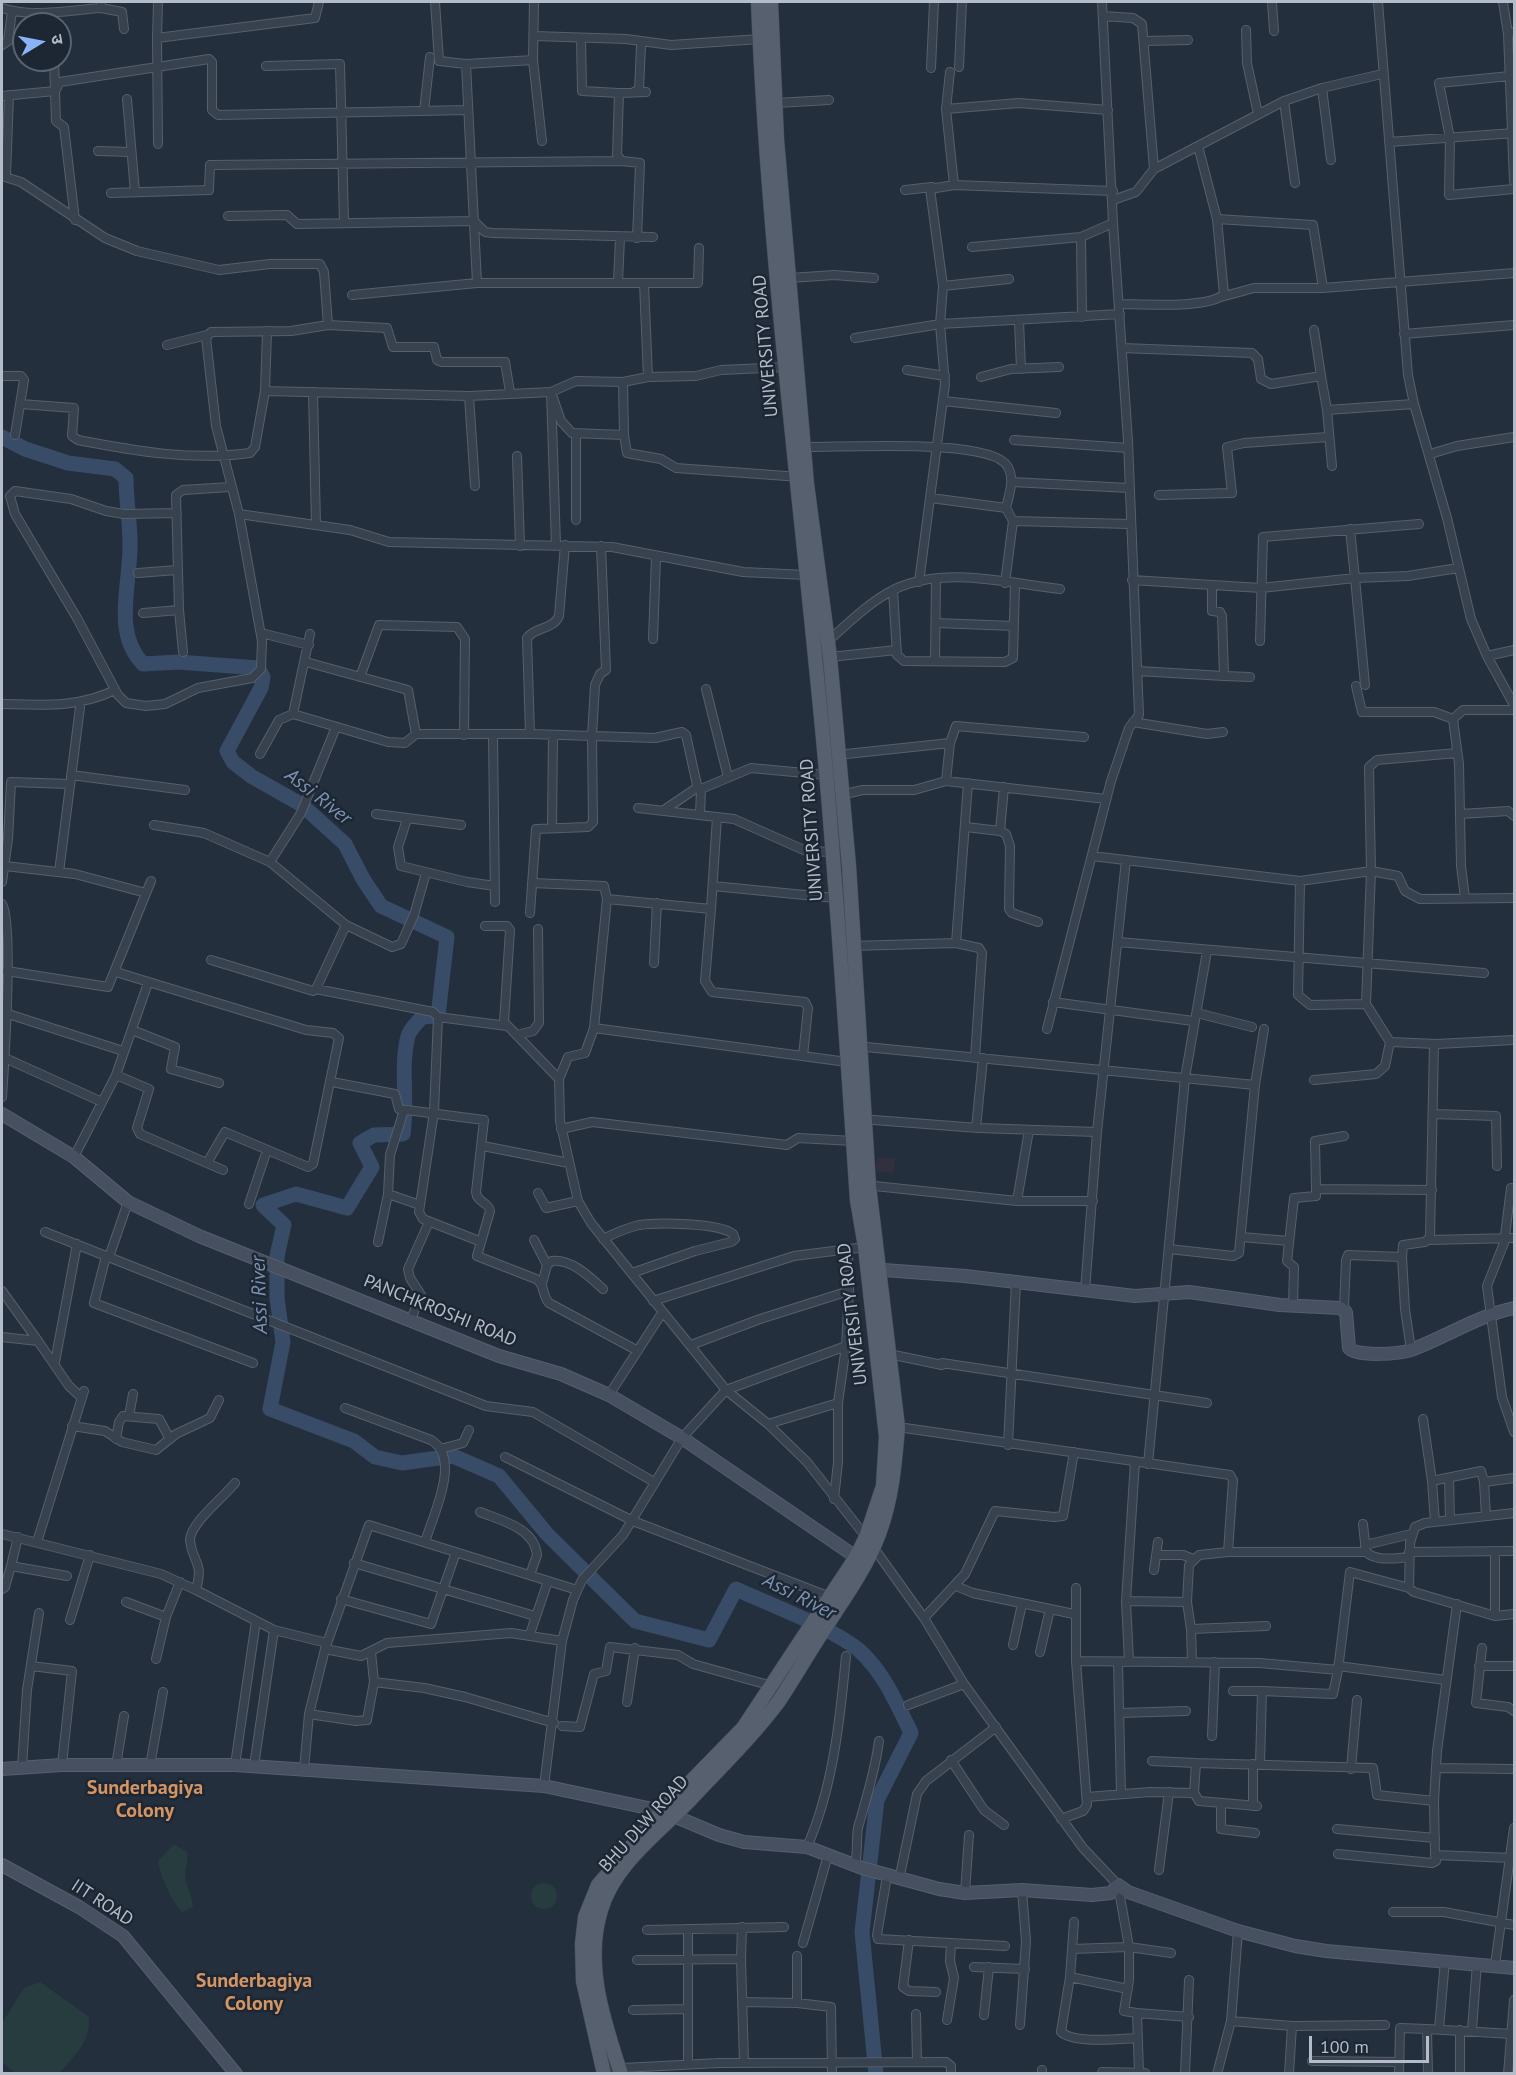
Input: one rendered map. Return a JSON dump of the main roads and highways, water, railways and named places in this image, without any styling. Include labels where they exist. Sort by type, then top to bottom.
[{"type":"main road","name":"UNIVERSITY ROAD","points":[[758,2],[759,39],[768,77],[787,367],[798,447],[806,575],[826,775],[839,947],[853,1046],[847,1062],[857,1119],[853,1142],[862,1185],[865,1247],[872,1270],[886,1437],[883,1486],[870,1543],[856,1557],[829,1606],[806,1636]]},
{"type":"main road","points":[[771,2],[768,77],[776,103],[790,278],[798,447]]},
{"type":"main road","points":[[800,478],[830,657],[855,946],[853,1046],[862,1185],[872,1270],[888,1354],[898,1427],[889,1500],[870,1543],[829,1606]]},
{"type":"main road","name":"BHU DLW ROAD","points":[[603,2071],[583,1981],[582,1944],[585,1917],[598,1885],[758,1727],[779,1700],[822,1633],[829,1606]]},
{"type":"main road","name":"BHU DLW ROAD","points":[[620,2071],[604,2023],[594,1961],[596,1930],[606,1896],[619,1875],[668,1814],[743,1728],[806,1636]]},
{"type":"waterway","name":"Assi River","points":[[2,437],[25,449],[68,463],[115,469],[126,478],[130,543],[126,622],[128,637],[143,664],[178,662],[258,668],[263,677],[261,688],[227,751],[233,762],[251,776],[302,805],[345,844],[363,879],[381,906],[447,937],[438,1016],[422,1017],[408,1036],[403,1134],[374,1135],[360,1143],[372,1167],[347,1208],[296,1194],[263,1205],[284,1225],[277,1256],[277,1298],[283,1342],[270,1409],[354,1441],[375,1457],[402,1463],[453,1456],[499,1476],[547,1534],[635,1621],[709,1640],[736,1589],[835,1634],[869,1660],[889,1689],[911,1733],[877,1800],[862,1932],[876,2074]]},
{"type":"district","name":"Sunderbagiya Colony","points":[[145,1800]]},
{"type":"district","name":"Sunderbagiya Colony","points":[[254,1992]]}]
